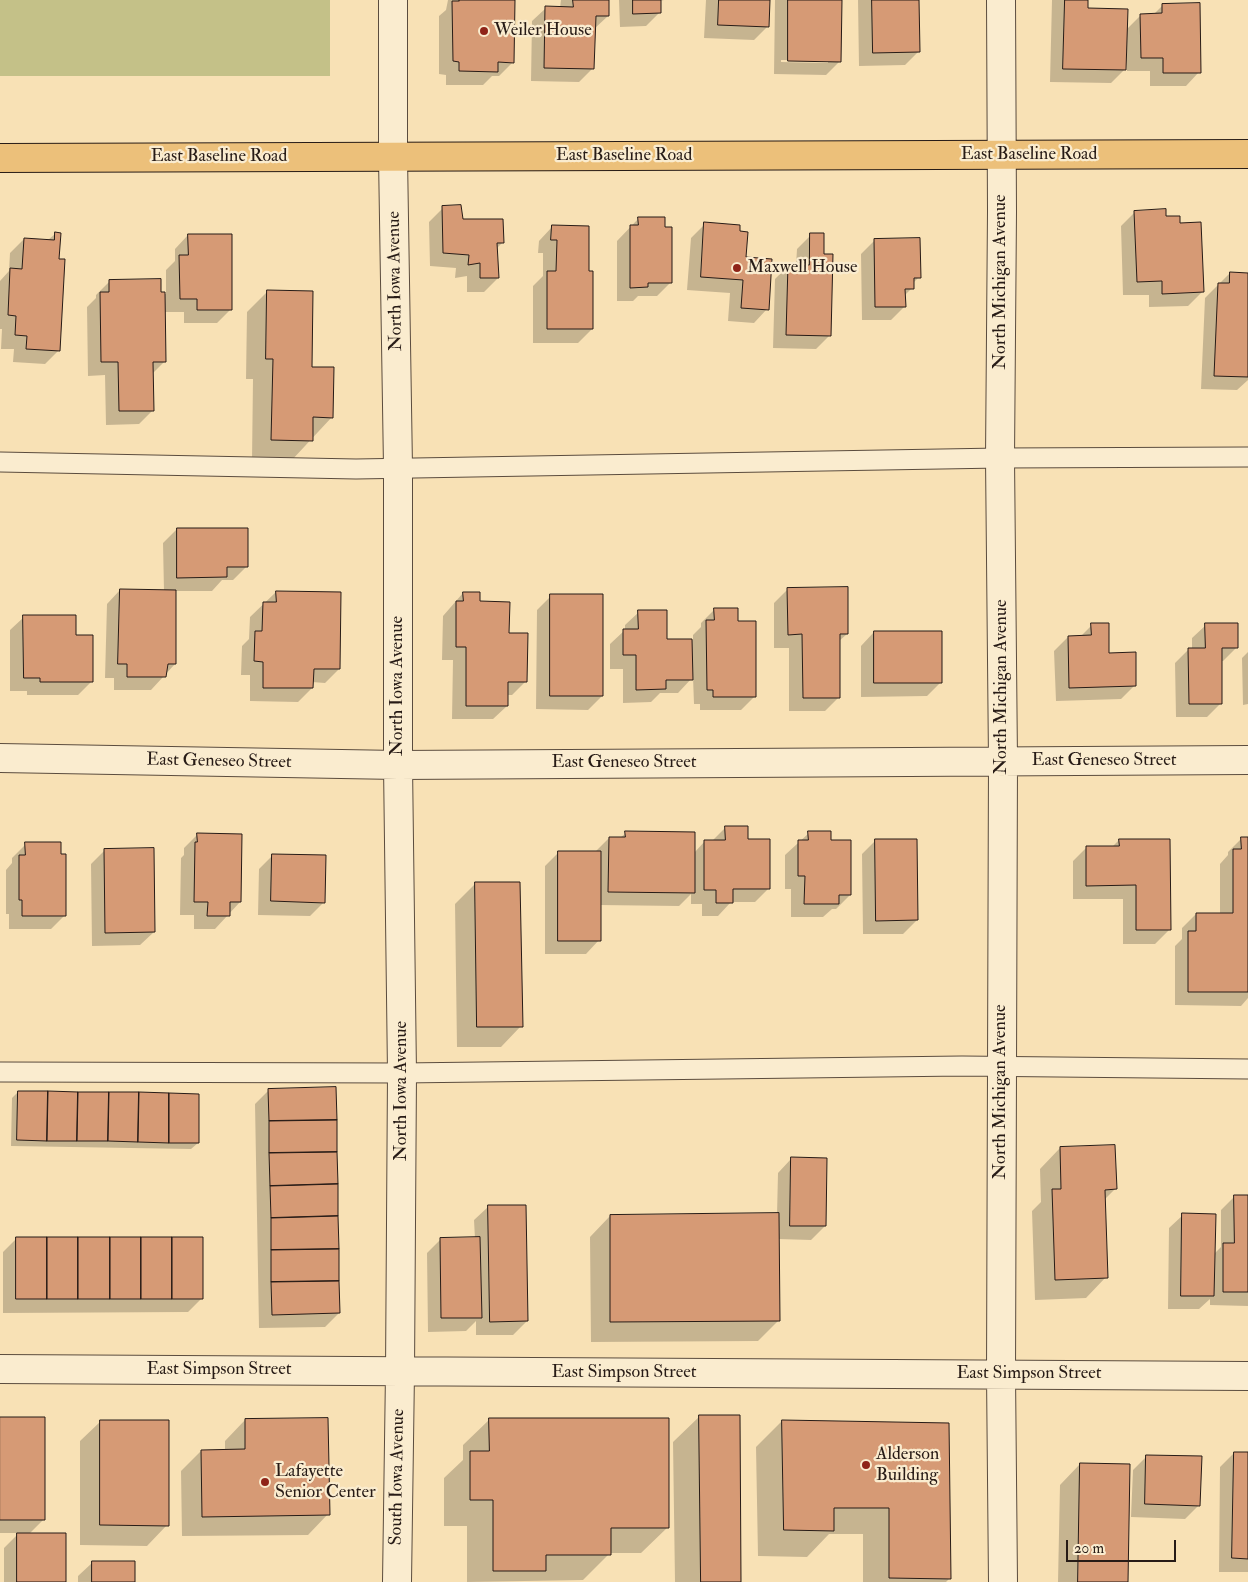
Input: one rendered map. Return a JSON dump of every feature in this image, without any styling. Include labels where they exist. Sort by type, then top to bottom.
[{"type":"main road","name":"East Baseline Road","points":[[0,158],[1248,154]]},
{"type":"street","name":"North Iowa Avenue","points":[[393,0],[402,1073],[400,1372]]},
{"type":"street","name":"North Michigan Avenue","points":[[1001,0],[1000,458],[1003,761],[1002,1582]]},
{"type":"street","name":"East Geneseo Street","points":[[0,758],[398,764],[1248,760]]},
{"type":"street","name":"East Simpson Street","points":[[0,1369],[1248,1376]]},
{"type":"street","name":"South Iowa Avenue","points":[[397,1582],[400,1372]]},
{"type":"lane","points":[[0,462],[356,469],[1000,458],[1248,457]]},
{"type":"lane","points":[[0,1072],[402,1073],[1002,1066],[1248,1069]]},
{"type":"shaded area","points":[[0,0],[330,0],[330,76],[0,76]]},
{"type":"building","name":"Weiler House","points":[[515,0],[514,63],[498,62],[498,72],[459,71],[459,62],[453,61],[452,1]]},
{"type":"building","points":[[573,0],[609,0],[609,16],[596,16],[594,69],[544,68],[545,6],[573,7]]},
{"type":"building","points":[[633,0],[661,0],[661,13],[633,14]]},
{"type":"building","points":[[719,0],[770,0],[769,27],[718,25]]},
{"type":"building","points":[[788,0],[842,0],[841,62],[788,61]]},
{"type":"building","points":[[872,0],[919,0],[920,52],[873,53]]},
{"type":"building","points":[[1065,0],[1088,0],[1088,8],[1128,9],[1126,70],[1063,69]]},
{"type":"building","points":[[1200,3],[1201,73],[1163,73],[1163,58],[1141,58],[1140,14],[1162,13],[1162,4]]},
{"type":"building","points":[[461,205],[463,219],[503,219],[504,243],[497,243],[499,278],[480,278],[480,263],[468,265],[469,255],[443,253],[442,206]]},
{"type":"building","points":[[1166,209],[1166,216],[1180,216],[1180,223],[1201,222],[1204,292],[1162,294],[1162,281],[1137,282],[1134,211]]},
{"type":"building","points":[[638,217],[665,217],[665,227],[672,227],[672,283],[648,283],[648,287],[630,288],[630,225],[638,225]]},
{"type":"building","name":"Maxwell House","points":[[704,222],[740,225],[740,231],[748,232],[746,257],[772,259],[769,310],[741,308],[743,280],[701,277]]},
{"type":"building","points":[[552,225],[589,226],[589,271],[593,271],[593,329],[547,329],[547,271],[556,271],[557,240],[551,240]]},
{"type":"building","points":[[55,232],[61,233],[59,259],[65,259],[60,351],[26,349],[27,336],[15,335],[16,316],[8,315],[10,268],[22,269],[24,238],[54,240]]},
{"type":"building","points":[[810,233],[824,233],[824,254],[833,254],[831,336],[786,335],[788,264],[809,265]]},
{"type":"building","points":[[188,234],[232,234],[232,310],[197,310],[197,299],[180,299],[179,255],[188,255]]},
{"type":"building","points":[[920,238],[921,278],[914,278],[914,289],[905,289],[906,307],[875,307],[874,239]]},
{"type":"building","points":[[1230,272],[1248,273],[1248,377],[1214,376],[1218,283],[1229,283]]},
{"type":"building","points":[[161,279],[161,292],[165,292],[166,362],[153,362],[154,411],[119,411],[118,362],[101,362],[100,292],[109,292],[109,280]]},
{"type":"building","points":[[267,290],[313,291],[312,367],[334,367],[333,418],[313,417],[313,441],[271,440],[273,359],[266,359]]},
{"type":"building","points":[[177,528],[248,528],[248,567],[227,567],[227,577],[177,578]]},
{"type":"building","points":[[848,587],[848,634],[840,634],[840,698],[803,698],[802,634],[788,635],[787,588]]},
{"type":"building","points":[[120,589],[176,590],[176,664],[168,664],[166,677],[127,677],[127,664],[118,664]]},
{"type":"building","points":[[276,591],[341,592],[340,669],[314,669],[313,688],[263,688],[263,662],[254,661],[255,631],[262,631],[263,602],[276,602]]},
{"type":"building","points":[[463,592],[480,592],[480,601],[510,602],[509,633],[528,633],[527,682],[508,682],[508,706],[466,706],[466,647],[456,647],[456,601],[463,601]]},
{"type":"building","points":[[550,594],[603,594],[603,696],[550,696]]},
{"type":"building","points":[[714,608],[738,608],[738,621],[756,621],[756,697],[713,697],[713,690],[707,690],[706,620],[714,620]]},
{"type":"building","points":[[638,610],[667,610],[667,639],[692,639],[693,680],[666,680],[666,689],[636,690],[636,655],[623,655],[623,629],[638,629]]},
{"type":"building","points":[[23,615],[76,615],[76,635],[93,635],[93,682],[40,682],[40,678],[24,678]]},
{"type":"building","points":[[1091,623],[1109,623],[1109,653],[1136,652],[1136,686],[1069,688],[1068,636],[1091,635]]},
{"type":"building","points":[[1205,623],[1238,623],[1238,648],[1222,648],[1222,704],[1189,704],[1188,648],[1205,648]]},
{"type":"building","points":[[874,631],[942,631],[942,683],[874,683]]},
{"type":"building","points":[[725,826],[748,826],[748,839],[770,839],[770,889],[733,889],[733,903],[716,903],[716,890],[704,890],[704,840],[725,840]]},
{"type":"building","points":[[625,831],[695,832],[695,893],[608,892],[609,837],[625,837]]},
{"type":"building","points":[[808,831],[831,831],[831,840],[851,840],[851,895],[839,895],[839,904],[804,904],[805,876],[798,876],[798,840],[808,840]]},
{"type":"building","points":[[197,833],[242,834],[241,902],[230,902],[230,916],[207,916],[208,902],[194,902],[195,842],[197,842]]},
{"type":"building","points":[[1241,837],[1248,837],[1248,992],[1188,992],[1188,931],[1196,931],[1196,913],[1233,913],[1233,849],[1241,849]]},
{"type":"building","points":[[875,839],[917,839],[918,920],[876,921]]},
{"type":"building","points":[[1119,839],[1170,839],[1171,930],[1136,930],[1136,885],[1086,886],[1086,846],[1119,846]]},
{"type":"building","points":[[25,842],[61,842],[61,854],[66,854],[66,916],[22,916],[22,900],[19,900],[19,855],[25,855]]},
{"type":"building","points":[[154,848],[155,932],[105,933],[104,849]]},
{"type":"building","points":[[558,851],[601,851],[601,941],[558,941]]},
{"type":"building","points":[[272,854],[326,855],[325,903],[271,901]]},
{"type":"building","points":[[475,882],[520,882],[523,1027],[477,1027]]},
{"type":"building","points":[[336,1087],[337,1120],[269,1121],[268,1089]]},
{"type":"building","points":[[18,1091],[48,1091],[47,1141],[17,1140]]},
{"type":"building","points":[[48,1091],[78,1092],[77,1141],[47,1141]]},
{"type":"building","points":[[78,1092],[109,1092],[108,1141],[77,1141]]},
{"type":"building","points":[[109,1092],[139,1092],[138,1142],[108,1141]]},
{"type":"building","points":[[139,1092],[169,1093],[169,1143],[138,1142]]},
{"type":"building","points":[[169,1093],[199,1094],[199,1143],[169,1143]]},
{"type":"building","points":[[337,1120],[337,1152],[269,1153],[269,1121]]},
{"type":"building","points":[[1115,1145],[1117,1189],[1105,1190],[1108,1278],[1055,1280],[1052,1189],[1061,1189],[1060,1147]]},
{"type":"building","points":[[337,1152],[338,1184],[270,1186],[269,1153]]},
{"type":"building","points":[[791,1157],[827,1158],[826,1226],[790,1226]]},
{"type":"building","points":[[338,1184],[338,1216],[271,1218],[270,1186]]},
{"type":"building","points":[[1234,1195],[1248,1195],[1248,1292],[1223,1292],[1223,1243],[1234,1243]]},
{"type":"building","points":[[488,1205],[526,1205],[528,1321],[490,1322]]},
{"type":"building","points":[[779,1213],[780,1321],[610,1322],[610,1215]]},
{"type":"building","points":[[1182,1213],[1216,1214],[1214,1296],[1181,1296]]},
{"type":"building","points":[[338,1216],[339,1249],[271,1250],[271,1218]]},
{"type":"building","points":[[16,1237],[47,1237],[47,1299],[16,1299]]},
{"type":"building","points":[[47,1237],[78,1237],[78,1299],[47,1299]]},
{"type":"building","points":[[78,1237],[110,1237],[110,1299],[78,1299]]},
{"type":"building","points":[[110,1237],[141,1237],[141,1299],[110,1299]]},
{"type":"building","points":[[141,1237],[172,1237],[172,1299],[141,1299]]},
{"type":"building","points":[[172,1237],[203,1237],[203,1299],[172,1299]]},
{"type":"building","points":[[480,1237],[482,1318],[441,1318],[440,1238]]},
{"type":"building","points":[[339,1249],[339,1281],[271,1282],[271,1250]]},
{"type":"building","points":[[339,1281],[340,1313],[272,1315],[271,1282]]},
{"type":"building","points":[[699,1415],[740,1415],[741,1582],[701,1582]]},
{"type":"building","points":[[0,1417],[45,1417],[45,1520],[0,1520]]},
{"type":"building","name":"Lafayette Senior Center","points":[[328,1418],[330,1515],[202,1517],[201,1450],[245,1449],[245,1419]]},
{"type":"building","points":[[489,1418],[669,1418],[669,1528],[611,1528],[611,1555],[546,1555],[546,1571],[493,1571],[493,1500],[470,1500],[470,1451],[489,1451]]},
{"type":"building","points":[[100,1420],[169,1420],[169,1526],[100,1525]]},
{"type":"building","name":"Alderson Building","points":[[782,1420],[949,1423],[951,1579],[889,1578],[889,1508],[834,1508],[834,1531],[784,1530]]},
{"type":"building","points":[[1234,1452],[1248,1452],[1248,1559],[1232,1558]]},
{"type":"building","points":[[1146,1455],[1202,1456],[1200,1506],[1145,1504]]},
{"type":"building","points":[[1080,1463],[1130,1464],[1128,1582],[1078,1582]]},
{"type":"building","points":[[17,1533],[66,1533],[66,1582],[17,1582]]},
{"type":"building","points":[[92,1561],[135,1561],[135,1582],[92,1582]]},
{"type":"place","name":"Weiler House","points":[[484,31]]},
{"type":"place","name":"Maxwell House","points":[[737,268]]},
{"type":"place","name":"Alderson Building","points":[[866,1465]]},
{"type":"place","name":"Lafayette Senior Center","points":[[265,1482]]}]
